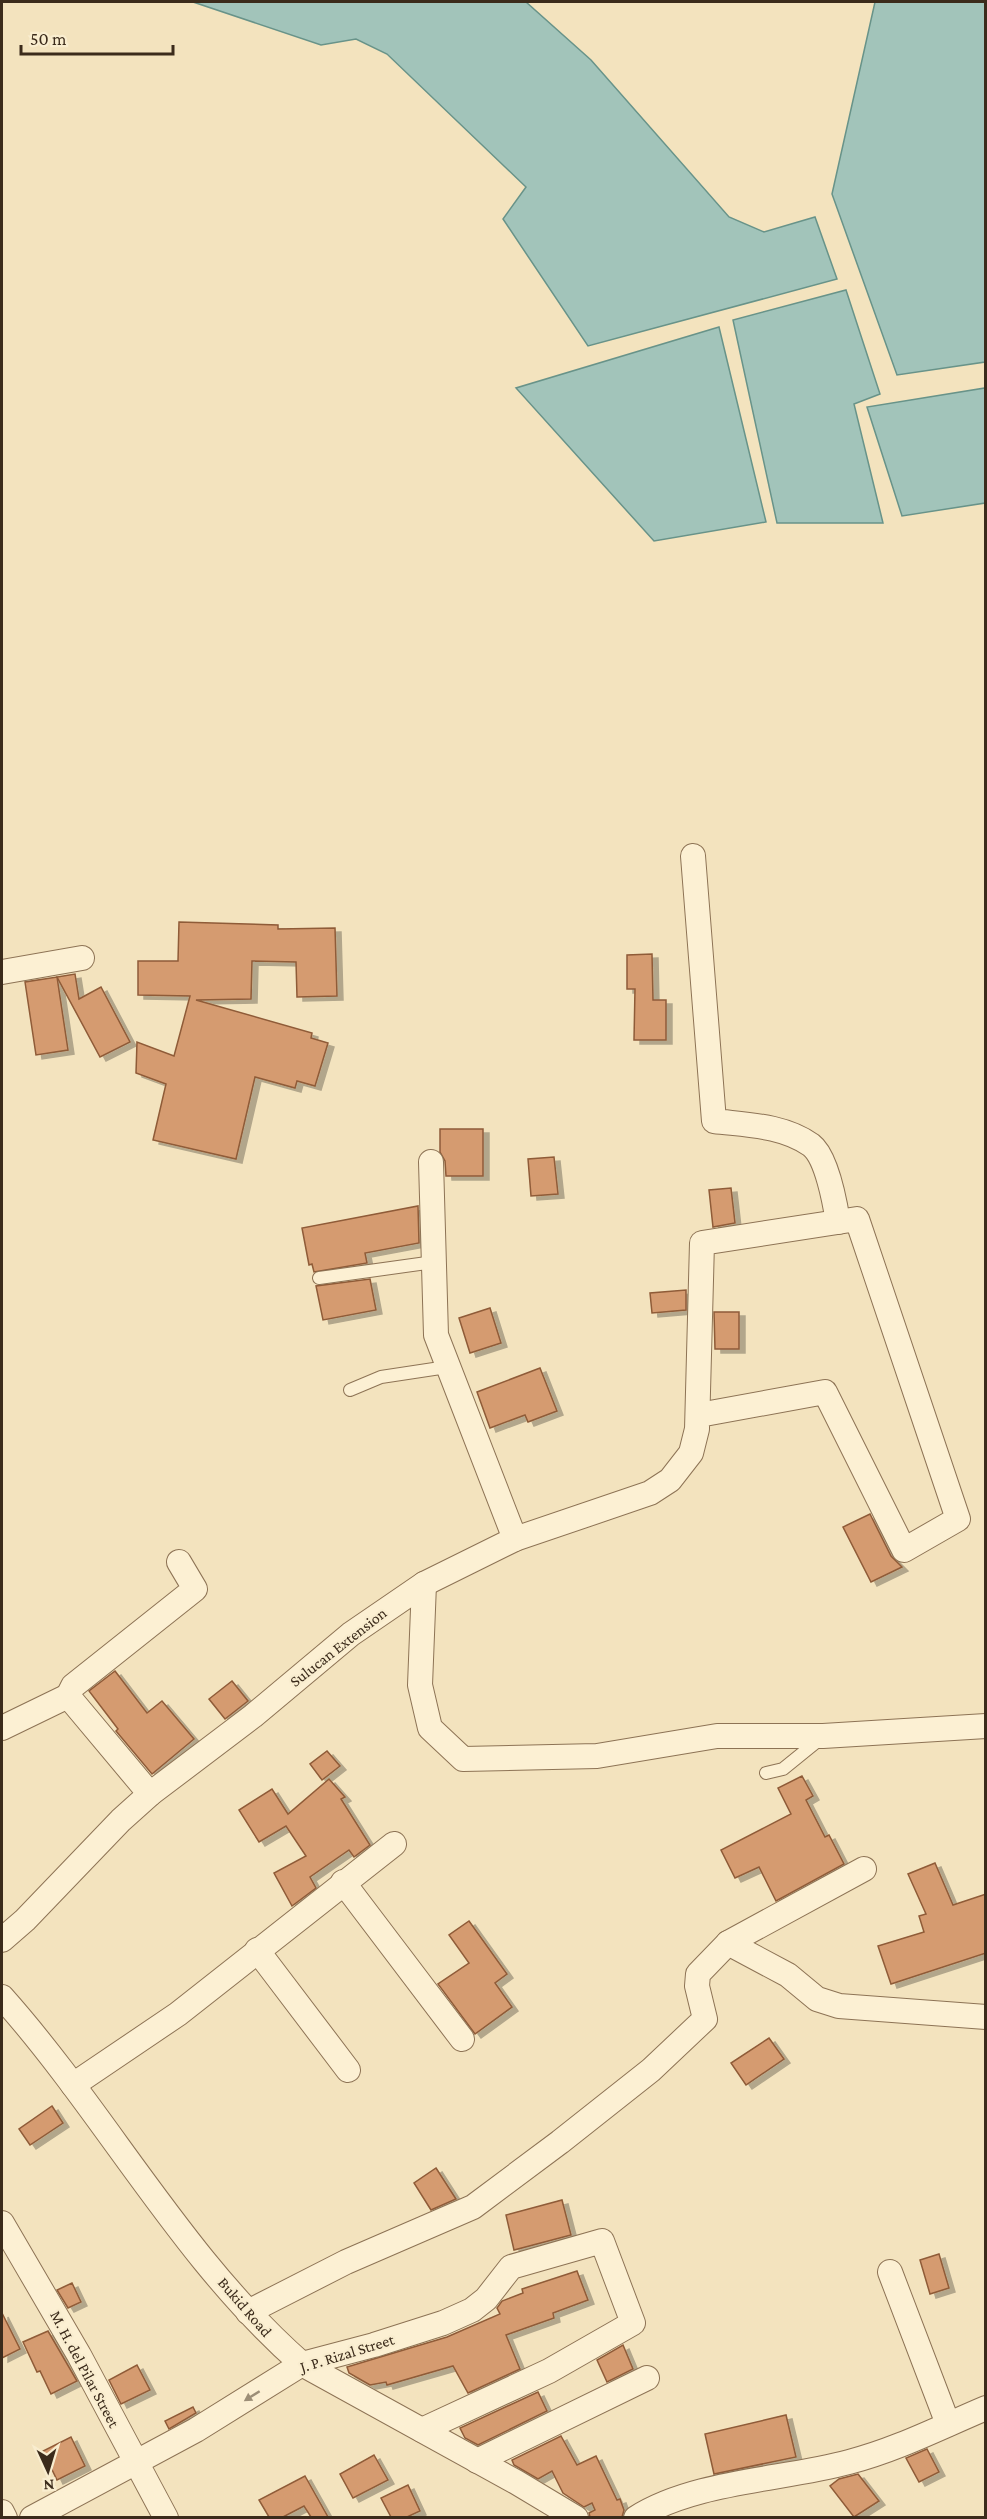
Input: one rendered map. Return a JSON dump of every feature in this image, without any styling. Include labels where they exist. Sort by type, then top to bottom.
[{"type":"street","points":[[693,856],[714,1121],[772,1128],[813,1146],[830,1179],[838,1222],[857,1219],[958,1519],[904,1550],[825,1392],[699,1415]]},
{"type":"street","points":[[2,972],[82,958]]},
{"type":"street","points":[[431,1162],[436,1335],[515,1539]]},
{"type":"street","name":"Sulucan Extension","points":[[2,1940],[25,1920],[121,1820],[150,1794],[253,1716],[351,1634],[424,1584],[515,1539],[650,1493],[670,1480],[691,1453],[699,1415],[702,1243],[838,1222]]},
{"type":"street","points":[[2,1728],[68,1696],[73,1686],[195,1589],[179,1562]]},
{"type":"street","points":[[424,1584],[420,1685],[430,1728],[464,1759],[597,1756],[717,1736],[823,1736],[986,1726]]},
{"type":"street","points":[[68,1696],[150,1794]]},
{"type":"street","points":[[73,2085],[177,2014],[394,1844]]},
{"type":"street","points":[[248,2312],[346,2262],[473,2207],[651,2070],[705,2019],[697,1986],[698,1974],[728,1943],[864,1869]]},
{"type":"street","points":[[343,1882],[462,2039]]},
{"type":"street","points":[[728,1943],[788,1975],[817,1999],[839,2006],[986,2017]]},
{"type":"street","points":[[257,1950],[348,2070]]},
{"type":"street","name":"Bukid Road","points":[[2,1997],[73,2085],[190,2242],[272,2338],[302,2364],[576,2517]]},
{"type":"street","name":"M. H. del Pilar Street","points":[[2,2223],[79,2355],[166,2517]]},
{"type":"street","name":"J. P. Rizal Street","points":[[32,2517],[196,2430],[302,2364],[374,2345],[443,2323],[472,2310],[486,2299],[511,2267],[602,2241],[633,2323],[549,2371],[422,2430]]},
{"type":"street","points":[[890,2272],[948,2424]]},
{"type":"street","points":[[477,2461],[647,2378]]},
{"type":"street","points":[[636,2517],[667,2502],[698,2493],[850,2462],[986,2408]]},
{"type":"street","points":[[2,2512],[4,2517]]},
{"type":"lane","points":[[319,1278],[434,1262]]},
{"type":"lane","points":[[350,1390],[381,1377],[447,1367]]},
{"type":"lane","points":[[766,1773],[783,1769],[823,1736]]},
{"type":"water","points":[[193,2],[526,2],[591,60],[729,217],[764,232],[815,217],[837,279],[588,346],[503,219],[526,187],[387,54],[356,39],[321,45]]},
{"type":"water","points":[[875,2],[985,2],[985,362],[897,375],[832,194]]},
{"type":"water","points":[[846,290],[880,394],[854,404],[883,523],[777,523],[733,320]]},
{"type":"water","points":[[719,327],[766,522],[654,541],[516,388]]},
{"type":"water","points":[[985,388],[985,503],[902,516],[867,407]]},
{"type":"building","points":[[179,922],[278,925],[278,929],[335,928],[337,996],[297,997],[296,962],[252,961],[251,999],[196,1000],[312,1033],[311,1038],[328,1043],[315,1086],[297,1081],[295,1088],[255,1077],[236,1159],[153,1140],[166,1084],[136,1073],[137,1042],[174,1056],[190,996],[138,995],[138,961],[178,961]]},
{"type":"building","points":[[652,954],[653,1000],[666,1000],[666,1040],[634,1040],[635,989],[627,989],[627,955]]},
{"type":"building","points":[[75,974],[79,999],[101,987],[130,1042],[100,1057],[57,977]]},
{"type":"building","points":[[57,977],[68,1050],[36,1055],[25,982]]},
{"type":"building","points":[[440,1129],[483,1129],[483,1176],[446,1176],[445,1161],[440,1152]]},
{"type":"building","points":[[554,1157],[558,1194],[531,1196],[528,1159]]},
{"type":"building","points":[[731,1188],[735,1223],[713,1227],[709,1190]]},
{"type":"building","points":[[418,1206],[419,1243],[365,1253],[367,1263],[314,1272],[312,1264],[309,1265],[302,1228]]},
{"type":"building","points":[[370,1279],[376,1310],[323,1320],[316,1286]]},
{"type":"building","points":[[686,1290],[686,1310],[652,1313],[650,1293]]},
{"type":"building","points":[[490,1308],[501,1343],[470,1353],[459,1318]]},
{"type":"building","points":[[714,1312],[739,1312],[739,1349],[715,1349]]},
{"type":"building","points":[[540,1368],[557,1411],[528,1422],[525,1415],[490,1428],[477,1392]]},
{"type":"building","points":[[870,1514],[891,1556],[902,1567],[871,1582],[843,1527]]},
{"type":"building","points":[[115,1671],[147,1713],[162,1701],[194,1739],[152,1774],[116,1731],[118,1729],[89,1691]]},
{"type":"building","points":[[232,1681],[248,1701],[225,1719],[209,1699]]},
{"type":"building","points":[[327,1751],[340,1766],[322,1780],[310,1764]]},
{"type":"building","points":[[802,1776],[813,1796],[806,1800],[825,1837],[829,1835],[844,1864],[776,1901],[759,1867],[735,1878],[721,1850],[791,1814],[778,1788]]},
{"type":"building","points":[[329,1779],[345,1797],[341,1799],[370,1845],[354,1857],[349,1850],[310,1877],[316,1888],[292,1906],[274,1873],[306,1856],[286,1826],[259,1842],[239,1810],[272,1789],[288,1814]]},
{"type":"building","points":[[935,1863],[953,1905],[986,1894],[986,1953],[891,1984],[878,1946],[924,1932],[919,1916],[926,1914],[908,1874]]},
{"type":"building","points":[[469,1921],[507,1974],[495,1983],[512,2007],[475,2034],[438,1984],[469,1963],[449,1935]]},
{"type":"building","points":[[769,2038],[784,2059],[746,2085],[731,2063]]},
{"type":"building","points":[[52,2106],[63,2123],[30,2145],[19,2129]]},
{"type":"building","points":[[436,2168],[456,2199],[431,2210],[414,2183]]},
{"type":"building","points":[[562,2200],[571,2235],[514,2250],[506,2215]]},
{"type":"building","points":[[939,2254],[949,2288],[930,2294],[920,2260]]},
{"type":"building","points":[[577,2271],[588,2300],[553,2313],[554,2318],[506,2335],[520,2369],[468,2393],[453,2366],[387,2385],[386,2382],[370,2385],[349,2373],[347,2367],[447,2337],[500,2314],[497,2308],[502,2301],[523,2293],[522,2289]]},
{"type":"building","points":[[72,2283],[81,2302],[68,2308],[57,2290]]},
{"type":"building","points":[[2,2313],[20,2349],[2,2358]]},
{"type":"building","points":[[48,2331],[77,2381],[51,2394],[40,2371],[37,2372],[23,2342]]},
{"type":"building","points":[[623,2345],[633,2369],[607,2382],[597,2360]]},
{"type":"building","points":[[137,2365],[150,2390],[121,2404],[109,2380]]},
{"type":"building","points":[[538,2392],[547,2411],[478,2445],[465,2438],[460,2428]]},
{"type":"building","points":[[193,2407],[196,2413],[169,2429],[165,2421]]},
{"type":"building","points":[[786,2415],[796,2457],[714,2474],[705,2434]]},
{"type":"building","points":[[561,2436],[577,2465],[596,2456],[617,2500],[620,2499],[624,2510],[622,2517],[590,2517],[589,2513],[595,2510],[592,2503],[584,2507],[563,2493],[552,2471],[538,2479],[514,2465],[512,2460]]},
{"type":"building","points":[[71,2437],[85,2466],[57,2480],[43,2451]]},
{"type":"building","points":[[927,2449],[939,2472],[919,2482],[906,2458]]},
{"type":"building","points":[[374,2455],[388,2480],[353,2498],[340,2474]]},
{"type":"building","points":[[858,2474],[879,2501],[854,2517],[830,2486],[839,2479]]},
{"type":"building","points":[[305,2476],[328,2517],[311,2517],[304,2506],[283,2517],[269,2517],[259,2500]]},
{"type":"building","points":[[408,2485],[420,2511],[407,2517],[391,2517],[381,2498]]}]
